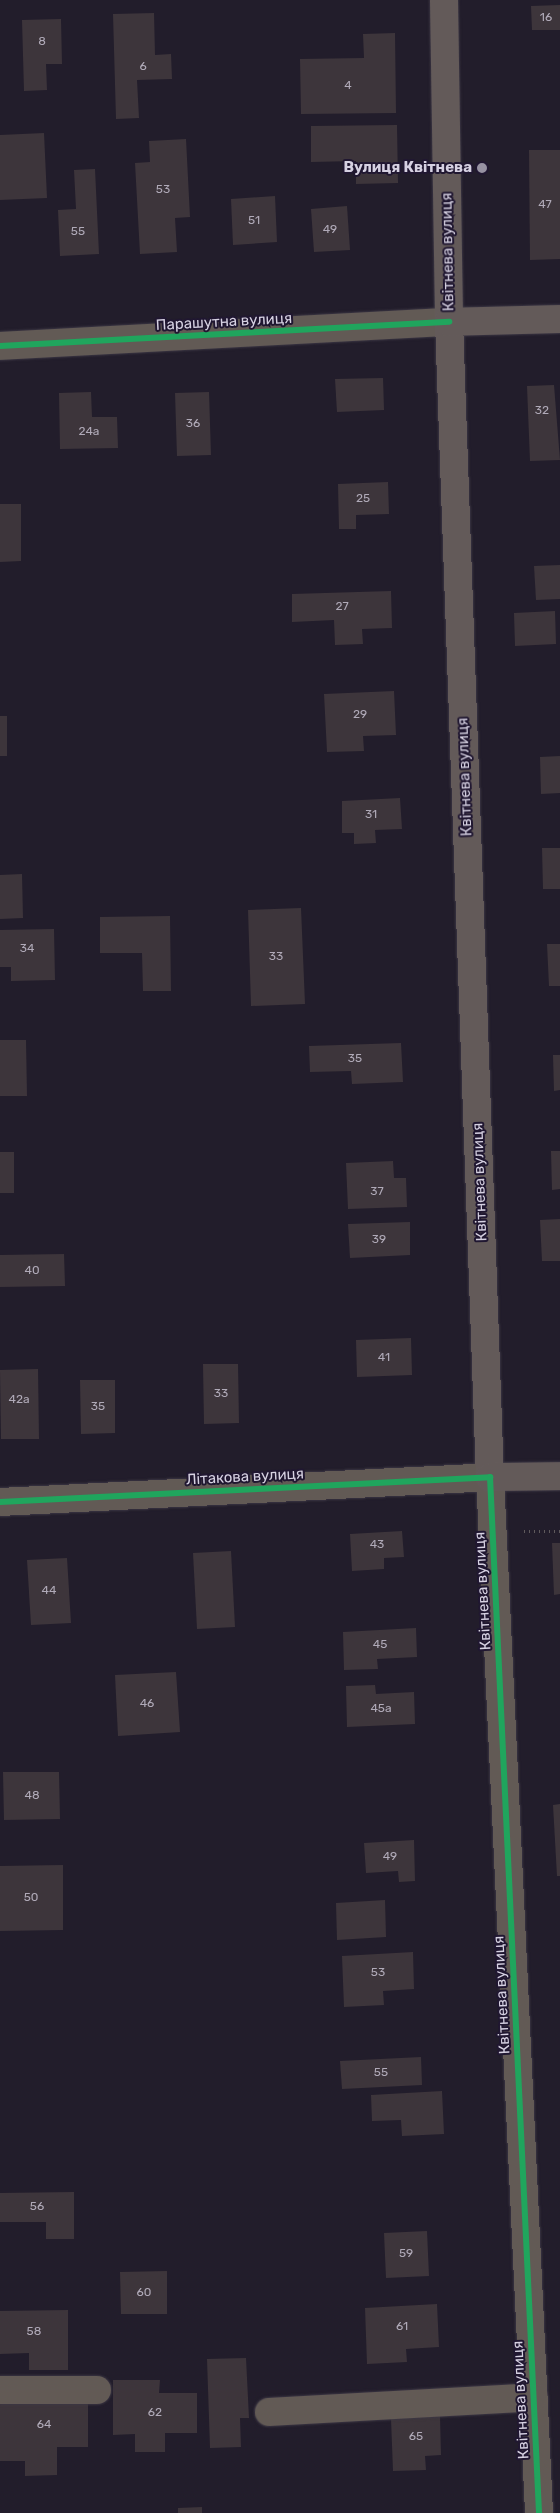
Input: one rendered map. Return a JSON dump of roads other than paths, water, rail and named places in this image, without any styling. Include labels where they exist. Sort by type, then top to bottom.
[{"type":"main road","name":"Квітнева вулиця","points":[[444,0],[449,322],[490,1477]]},
{"type":"main road","name":"Парашутна вулиця","points":[[449,322],[560,320]]},
{"type":"main road","name":"Літакова вулиця","points":[[490,1477],[560,1476]]},
{"type":"street","name":"Парашутна вулиця","points":[[0,346],[449,322]]},
{"type":"street","name":"Літакова вулиця","points":[[0,1502],[490,1477]]},
{"type":"street","name":"Квітнева вулиця","points":[[490,1477],[539,2513]]},
{"type":"street","points":[[0,2390],[97,2390]]},
{"type":"street","points":[[269,2412],[534,2397]]},
{"type":"place","name":"Вулиця Квітнева","points":[[482,168]]}]
